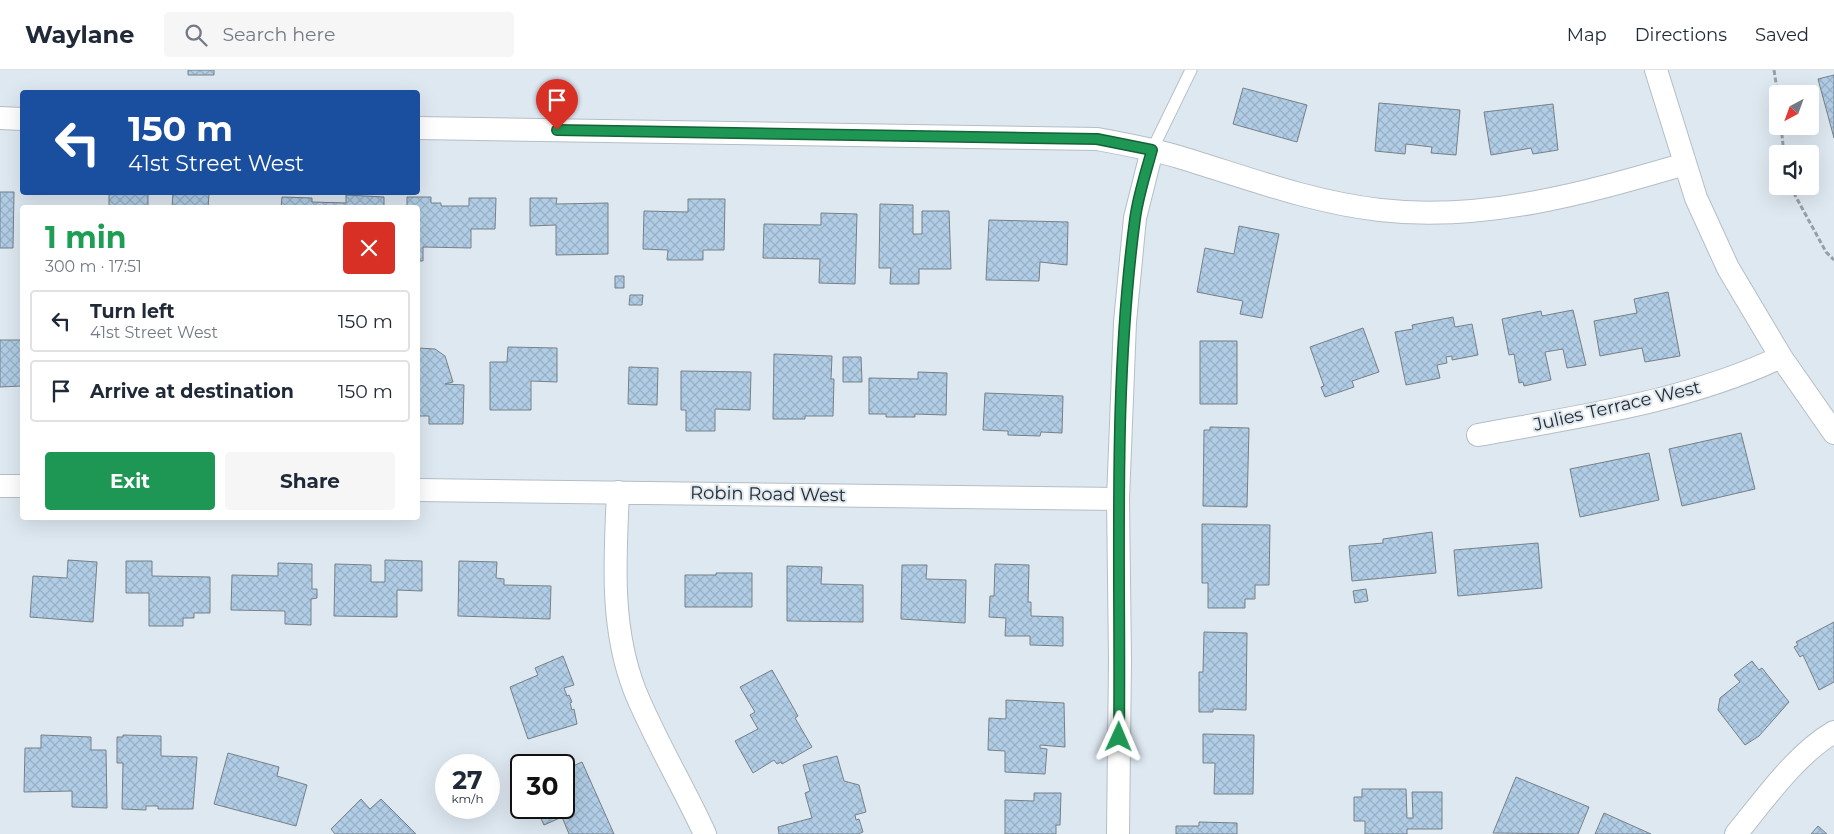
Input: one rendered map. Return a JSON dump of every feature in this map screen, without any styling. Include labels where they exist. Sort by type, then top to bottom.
[{"type":"street","points":[[1656,70],[1699,206],[1728,268],[1780,357],[1834,433]]},
{"type":"street","points":[[0,118],[20,119]]},
{"type":"street","points":[[420,128],[1097,139],[1152,150],[1269,187],[1324,200],[1380,210],[1433,214],[1528,205],[1686,164]]},
{"type":"street","points":[[1118,834],[1120,660],[1118,499],[1125,322],[1135,218],[1152,150]]},
{"type":"street","name":"Julies Terrace West","points":[[1478,435],[1669,398],[1745,374],[1780,357]]},
{"type":"street","points":[[0,486],[20,486]]},
{"type":"street","name":"Robin Road West","points":[[420,490],[1118,499]]},
{"type":"street","points":[[618,492],[614,582],[623,648],[635,689],[656,738],[705,834]]},
{"type":"street","points":[[1736,834],[1801,760],[1823,738],[1834,732]]},
{"type":"lane","points":[[1152,150],[1192,70]]},
{"type":"path","points":[[1774,70],[1776,85]]},
{"type":"path","points":[[1795,195],[1826,252],[1834,260]]},
{"type":"building","points":[[188,70],[214,70],[214,75],[188,75]]},
{"type":"building","points":[[1834,75],[1834,138],[1818,79]]},
{"type":"building","points":[[1243,88],[1307,105],[1297,142],[1233,124]]},
{"type":"building","points":[[1379,103],[1460,110],[1456,155],[1431,153],[1432,147],[1406,144],[1405,154],[1375,151]]},
{"type":"building","points":[[1553,104],[1558,150],[1533,154],[1531,148],[1491,155],[1484,112]]},
{"type":"building","points":[[0,192],[14,192],[13,248],[0,248]]},
{"type":"building","points":[[109,195],[148,195],[148,205],[109,205]]},
{"type":"building","points":[[173,195],[209,195],[208,205],[172,205]]},
{"type":"building","points":[[346,195],[384,197],[384,205],[281,205],[282,197],[312,198],[312,202],[346,203]]},
{"type":"building","points":[[407,197],[431,197],[431,203],[441,203],[441,206],[469,206],[469,198],[496,198],[495,229],[471,229],[471,248],[423,247],[423,261],[420,261],[420,205],[407,205]]},
{"type":"building","points":[[530,198],[557,198],[556,204],[608,203],[608,254],[556,255],[556,225],[530,226]]},
{"type":"building","points":[[688,199],[725,199],[724,250],[703,250],[703,260],[667,260],[668,250],[643,249],[644,211],[688,212]]},
{"type":"building","points":[[880,204],[913,205],[913,234],[922,234],[922,211],[949,211],[951,269],[919,269],[919,284],[890,284],[891,268],[879,268]]},
{"type":"building","points":[[821,213],[857,214],[855,284],[819,283],[820,259],[763,258],[764,224],[821,225]]},
{"type":"building","points":[[989,220],[1068,222],[1067,265],[1040,262],[1039,281],[986,280]]},
{"type":"building","points":[[1239,226],[1279,234],[1262,318],[1240,314],[1243,301],[1197,292],[1205,248],[1234,254]]},
{"type":"building","points":[[615,276],[624,276],[624,288],[615,288]]},
{"type":"building","points":[[1668,292],[1680,356],[1645,362],[1642,348],[1600,356],[1594,321],[1637,313],[1634,299]]},
{"type":"building","points":[[630,295],[643,295],[642,305],[629,305]]},
{"type":"building","points":[[1573,310],[1586,365],[1567,368],[1563,349],[1545,352],[1551,380],[1524,386],[1523,382],[1519,383],[1514,354],[1509,355],[1502,319],[1541,311],[1542,316]]},
{"type":"building","points":[[1453,317],[1455,327],[1472,324],[1478,355],[1452,360],[1452,356],[1446,357],[1447,363],[1437,365],[1440,378],[1406,385],[1395,332],[1413,329],[1412,325]]},
{"type":"building","points":[[1363,328],[1379,372],[1352,381],[1354,387],[1325,397],[1321,387],[1324,386],[1310,347]]},
{"type":"building","points":[[0,340],[20,340],[20,386],[0,387]]},
{"type":"building","points":[[1200,341],[1237,341],[1237,404],[1200,404]]},
{"type":"building","points":[[508,347],[557,348],[557,382],[531,381],[531,410],[490,410],[490,362],[507,362]]},
{"type":"building","points":[[420,348],[435,349],[445,356],[453,382],[445,384],[464,385],[463,424],[429,424],[429,416],[420,416]]},
{"type":"building","points":[[774,354],[832,356],[831,379],[834,379],[833,416],[805,416],[805,419],[773,419]]},
{"type":"building","points":[[843,357],[861,357],[862,382],[843,382]]},
{"type":"building","points":[[629,367],[658,368],[657,405],[628,404]]},
{"type":"building","points":[[681,371],[751,372],[750,410],[715,409],[715,431],[686,431],[686,410],[681,410]]},
{"type":"building","points":[[918,372],[947,373],[946,415],[915,414],[915,417],[886,417],[886,414],[869,414],[869,378],[918,379]]},
{"type":"building","points":[[985,393],[1063,396],[1062,433],[1041,432],[1040,436],[1008,435],[1008,431],[983,430]]},
{"type":"building","points":[[1210,427],[1249,428],[1247,507],[1203,506],[1204,430],[1210,430]]},
{"type":"building","points":[[1741,433],[1755,489],[1682,506],[1669,449]]},
{"type":"building","points":[[1649,453],[1659,500],[1580,517],[1570,469]]},
{"type":"building","points":[[1202,524],[1270,525],[1269,585],[1255,585],[1255,599],[1245,599],[1245,608],[1208,608],[1208,583],[1202,583]]},
{"type":"building","points":[[1432,532],[1436,573],[1352,581],[1349,546],[1383,543],[1383,539]]},
{"type":"building","points":[[1538,543],[1542,588],[1458,596],[1454,550]]},
{"type":"building","points":[[68,560],[97,562],[93,622],[30,617],[33,576],[67,578]]},
{"type":"building","points":[[385,560],[422,561],[422,591],[397,590],[397,617],[334,616],[335,564],[371,565],[371,582],[385,582]]},
{"type":"building","points":[[126,561],[152,561],[152,576],[210,577],[210,613],[194,613],[194,618],[183,618],[183,626],[149,626],[149,593],[126,593]]},
{"type":"building","points":[[459,561],[497,562],[496,578],[504,579],[504,585],[551,586],[550,619],[458,616]]},
{"type":"building","points":[[278,563],[312,564],[312,589],[317,589],[317,598],[311,599],[311,625],[285,624],[285,611],[231,610],[232,575],[278,576]]},
{"type":"building","points":[[995,564],[1029,565],[1028,602],[1031,602],[1031,616],[1063,617],[1063,646],[1030,645],[1030,636],[1005,636],[1006,618],[989,617],[990,596],[994,596]]},
{"type":"building","points":[[902,565],[927,565],[926,579],[966,580],[965,623],[901,619]]},
{"type":"building","points":[[787,566],[822,567],[821,584],[863,585],[863,622],[787,621]]},
{"type":"building","points":[[716,573],[752,573],[752,607],[685,607],[685,575],[716,575]]},
{"type":"building","points":[[1366,589],[1368,601],[1355,603],[1353,591]]},
{"type":"building","points":[[1834,622],[1834,682],[1819,690],[1803,655],[1800,657],[1794,647],[1798,645],[1796,642]]},
{"type":"building","points":[[1204,632],[1247,633],[1246,710],[1213,709],[1213,712],[1199,712],[1199,672],[1203,672]]},
{"type":"building","points":[[563,656],[574,685],[564,688],[572,702],[570,703],[572,710],[574,709],[577,724],[528,739],[510,687],[538,675],[535,668]]},
{"type":"building","points":[[1752,661],[1759,670],[1762,668],[1789,702],[1759,736],[1745,745],[1718,710],[1720,698],[1740,682],[1734,675]]},
{"type":"building","points":[[772,670],[798,716],[795,718],[812,747],[782,764],[781,762],[777,764],[774,760],[753,773],[735,741],[758,729],[750,715],[755,712],[740,687]]},
{"type":"building","points":[[1006,700],[1064,703],[1065,747],[1040,745],[1040,748],[1047,749],[1045,774],[1005,772],[1005,751],[988,750],[989,718],[1006,719]]},
{"type":"building","points":[[1203,734],[1254,735],[1253,794],[1214,794],[1215,763],[1203,763]]},
{"type":"building","points":[[41,735],[91,737],[91,750],[106,750],[107,808],[72,807],[72,791],[24,792],[25,748],[41,748]]},
{"type":"building","points":[[123,735],[161,736],[161,756],[197,757],[193,809],[158,809],[158,806],[146,806],[146,810],[122,809],[123,763],[117,763],[117,737],[123,737]]},
{"type":"building","points":[[228,753],[279,767],[277,776],[307,785],[296,826],[214,804]]},
{"type":"building","points":[[837,756],[844,781],[859,785],[866,812],[855,815],[856,820],[859,819],[863,832],[858,834],[779,834],[778,827],[812,818],[805,793],[810,791],[803,765]]},
{"type":"building","points":[[582,762],[614,834],[569,834],[563,819],[575,819],[575,765]]},
{"type":"building","points":[[1516,777],[1589,807],[1578,834],[1493,833]]},
{"type":"building","points":[[1362,789],[1406,789],[1407,818],[1413,818],[1412,792],[1442,792],[1442,829],[1407,829],[1407,834],[1365,834],[1365,821],[1354,821],[1354,797],[1362,797]]},
{"type":"building","points":[[1034,793],[1061,793],[1060,825],[1056,825],[1056,834],[1005,834],[1005,800],[1034,801]]},
{"type":"building","points":[[361,799],[370,809],[381,799],[416,834],[335,834],[331,829]]},
{"type":"building","points":[[1604,813],[1651,834],[1595,834]]},
{"type":"building","points":[[541,819],[558,819],[544,825]]},
{"type":"building","points":[[1199,822],[1237,823],[1237,834],[1176,834],[1176,826],[1199,826]]},
{"type":"building","points":[[1818,826],[1827,834],[1811,834]]},
{"type":"route","points":[[557,130],[1097,139],[1152,150],[1135,218],[1125,322],[1118,499],[1119,737]]}]
